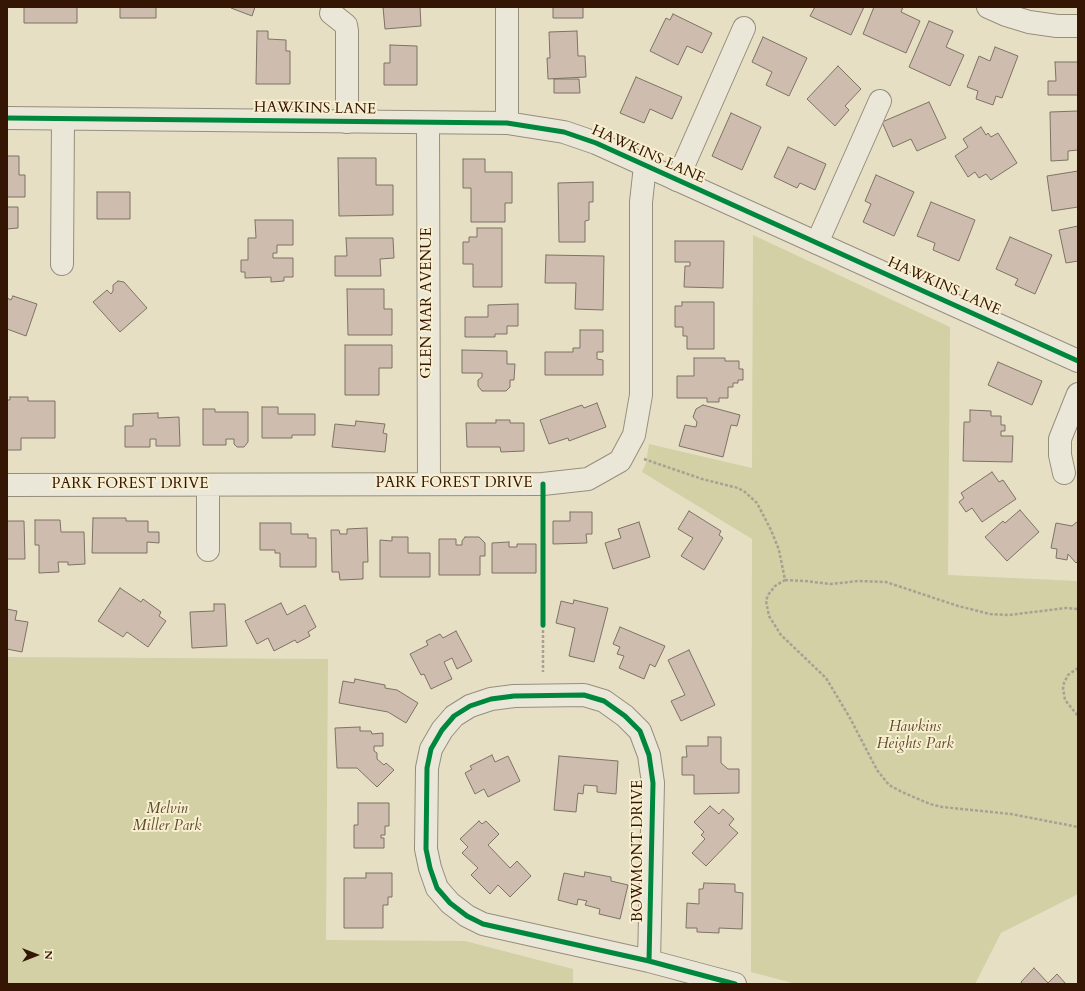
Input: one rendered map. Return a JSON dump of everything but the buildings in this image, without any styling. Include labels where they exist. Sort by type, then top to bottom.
[{"type":"street","points":[[507,7],[507,123]]},
{"type":"street","points":[[988,7],[1016,19],[1029,22],[1056,26],[1078,26]]},
{"type":"street","points":[[331,13],[346,25],[347,30],[347,122]]},
{"type":"street","points":[[677,180],[744,28]]},
{"type":"street","points":[[817,243],[880,101]]},
{"type":"street","name":"HAWKINS LANE","points":[[7,118],[507,123],[564,132],[596,143],[1078,361]]},
{"type":"street","points":[[62,264],[64,119]]},
{"type":"street","name":"GLEN MAR AVENUE","points":[[428,123],[429,484]]},
{"type":"street","name":"PARK FOREST DRIVE","points":[[7,485],[543,484],[588,479],[620,461],[634,435],[641,396],[641,202],[645,166]]},
{"type":"street","points":[[1064,473],[1060,455],[1060,439],[1078,394]]},
{"type":"street","points":[[208,485],[208,550]]},
{"type":"street","name":"BOWMONT DRIVE","points":[[649,961],[653,783],[649,755],[640,731],[625,716],[604,701],[584,695],[514,696],[491,699],[470,706],[454,716],[442,730],[431,749],[427,768],[426,849],[430,868],[437,888],[450,903],[467,916],[482,924],[649,961],[735,984]]},
{"type":"path","points":[[625,451],[702,479],[738,488],[745,492],[756,504],[771,530],[781,554],[785,580]]},
{"type":"path","points":[[1078,609],[1066,608],[1017,614],[990,614],[958,606],[886,582],[858,581],[831,584],[785,580],[775,586],[768,595],[766,601],[769,616],[781,635],[826,678],[850,718],[877,770],[889,785],[930,804],[942,807],[1011,814],[1078,828]]},
{"type":"path","points":[[543,618],[543,695]]},
{"type":"path","points":[[1078,668],[1068,675],[1063,688],[1065,700],[1078,716]]},
{"type":"green space","name":"Hawkins Heights Park","points":[[753,235],[950,327],[948,575],[1078,581],[1078,894],[1001,933],[975,984],[796,984],[751,972],[752,539],[642,472],[646,463],[649,444],[752,468]]},
{"type":"green space","name":"Melvin Miller Park","points":[[7,657],[328,659],[326,940],[465,941],[573,969],[573,984],[7,984]]},
{"type":"cycle path","points":[[7,118],[507,123],[564,132],[596,143],[1078,361]]},
{"type":"cycle path","points":[[543,484],[543,625]]},
{"type":"cycle path","points":[[649,961],[653,783],[649,755],[640,731],[625,716],[604,701],[584,695],[514,696],[491,699],[470,706],[454,716],[442,730],[431,749],[427,768],[426,849],[430,868],[437,888],[450,903],[467,916],[483,924],[649,961],[735,984]]}]
